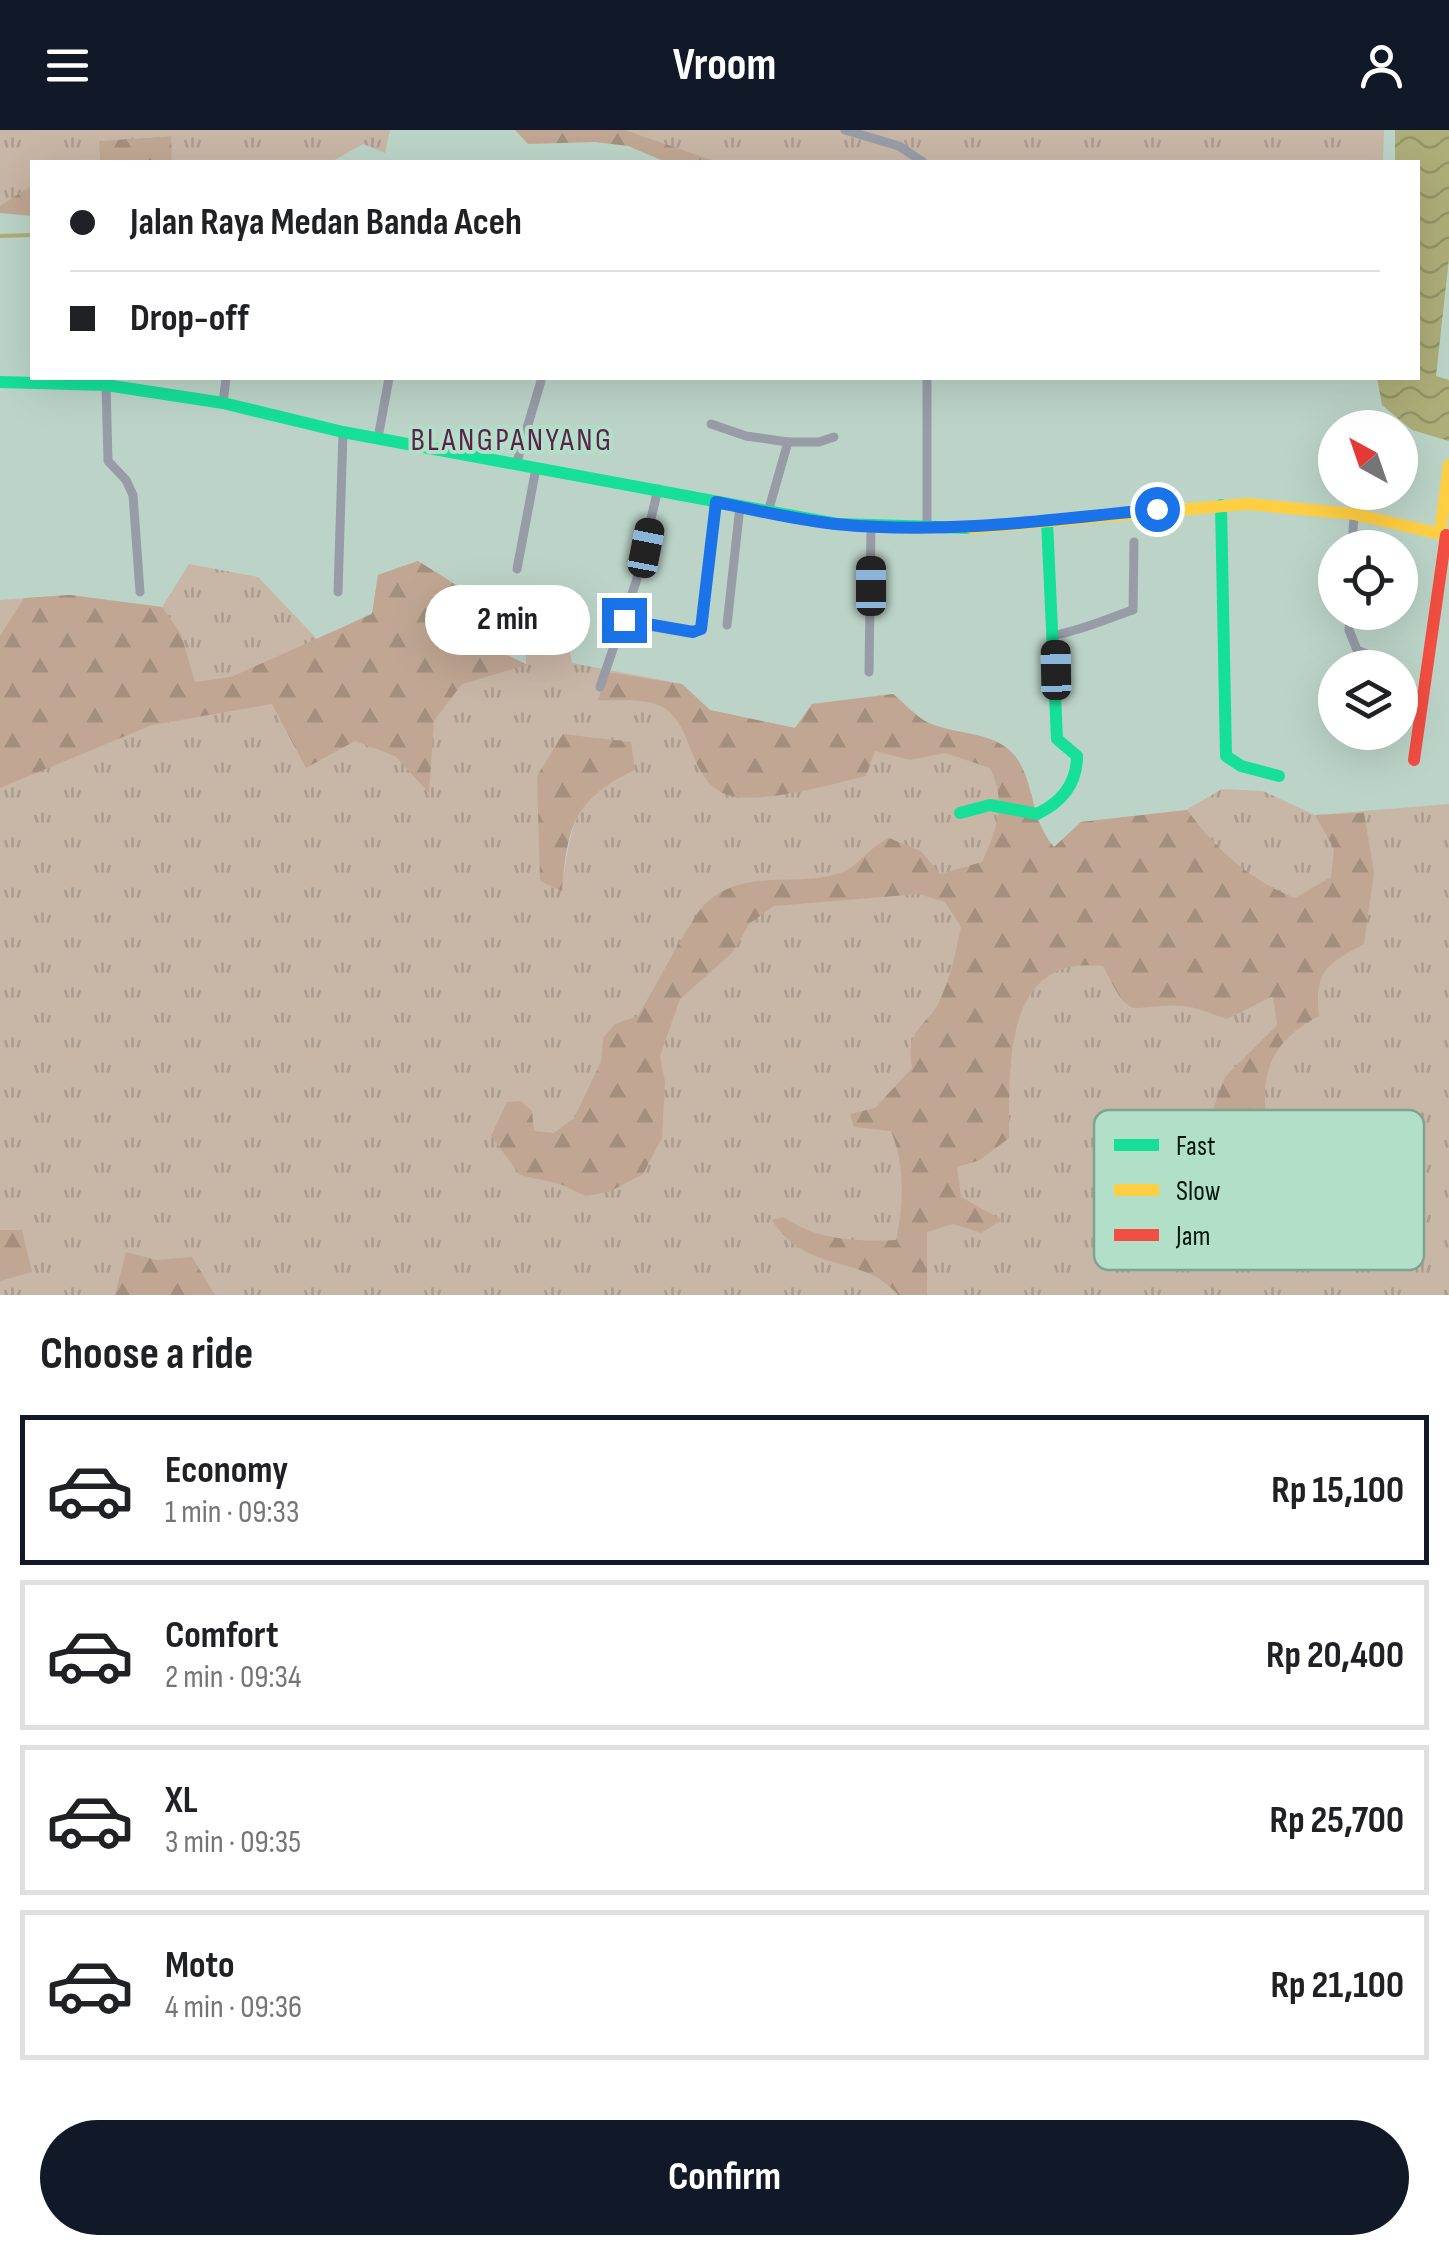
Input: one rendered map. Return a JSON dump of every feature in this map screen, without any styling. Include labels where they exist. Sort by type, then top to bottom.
[{"type":"main road","points":[[0,382],[90,381],[223,403],[342,432],[768,512],[871,526],[927,528],[1047,521],[1220,505],[1354,514],[1445,534]]},
{"type":"main road","points":[[1414,760],[1445,534],[1449,465]]},
{"type":"main road","points":[[1220,505],[1226,756],[1242,766],[1279,776]]},
{"type":"main road","points":[[960,813],[990,804],[1037,814],[1055,804],[1072,784],[1077,756],[1057,740],[1047,521]]},
{"type":"street","points":[[845,130],[899,146],[920,160]]},
{"type":"street","points":[[223,403],[226,380]]},
{"type":"street","points":[[378,438],[389,380]]},
{"type":"street","points":[[927,528],[928,380]]},
{"type":"street","points":[[516,465],[541,381]]},
{"type":"street","points":[[106,385],[108,461],[126,480],[133,495],[140,592]]},
{"type":"street","points":[[711,424],[746,436],[788,442],[819,442],[834,437]]},
{"type":"street","points":[[338,592],[342,432]]},
{"type":"street","points":[[768,512],[788,442]]},
{"type":"street","points":[[517,569],[536,468]]},
{"type":"street","points":[[600,687],[646,548],[658,490]]},
{"type":"street","points":[[624,620],[693,632],[701,629],[716,502]]},
{"type":"street","points":[[727,624],[740,506]]},
{"type":"street","points":[[1353,530],[1354,514]]},
{"type":"street","points":[[869,672],[871,526]]},
{"type":"street","points":[[1055,635],[1080,631],[1133,610],[1134,542]]},
{"type":"street","points":[[1349,630],[1357,650]]},
{"type":"green space","points":[[0,130],[390,130],[385,153],[363,144],[335,160],[172,160],[170,136],[99,141],[100,160],[30,160],[30,186],[0,206]]},
{"type":"green space","points":[[515,130],[625,130],[712,160],[661,160],[628,146],[595,142],[528,144]]},
{"type":"green space","points":[[625,130],[1384,130],[1383,160],[712,160]]},
{"type":"green space","points":[[171,136],[172,160],[100,160],[99,141]]},
{"type":"green space","points":[[30,186],[30,216],[0,213],[0,206]]},
{"type":"green space","points":[[418,561],[469,593],[479,641],[526,664],[525,614],[564,620],[572,663],[682,684],[710,710],[795,728],[812,704],[893,694],[929,723],[986,738],[1007,748],[1022,767],[1041,825],[1054,847],[1081,822],[1186,810],[1222,789],[1263,791],[1315,815],[1449,804],[1449,1295],[0,1295],[0,600],[70,595],[162,607],[189,564],[258,577],[318,640],[372,613],[378,575]],"holes":[[[635,770],[597,793],[577,818],[561,890],[540,827],[537,776]]]},
{"type":"green space","points":[[418,561],[469,593],[479,641],[527,665],[462,684],[434,721],[429,793],[395,756],[355,741],[306,768],[272,704],[152,725],[0,788],[0,636],[24,598],[70,595],[162,607],[181,634],[195,682],[231,677],[372,614],[378,575]]},
{"type":"green space","points":[[606,672],[682,684],[710,710],[795,728],[812,704],[893,694],[929,723],[986,738],[1007,748],[1022,767],[1040,824],[1054,847],[1081,822],[1187,810],[1235,862],[1295,898],[1331,877],[1334,849],[1315,815],[1364,813],[1374,872],[1364,944],[1326,971],[1319,989],[1319,1016],[1285,1041],[1275,1055],[1265,1086],[1266,1110],[1212,1110],[1225,1077],[1277,1025],[1273,996],[1227,1019],[1187,1006],[1133,1007],[1120,997],[1103,966],[1070,967],[1045,978],[1029,997],[1018,1022],[1012,1050],[1009,1138],[980,1160],[957,1167],[961,1197],[1002,1220],[981,1233],[953,1224],[927,1232],[927,1295],[898,1295],[868,1273],[818,1257],[786,1238],[772,1220],[783,1217],[809,1231],[837,1238],[896,1240],[902,1185],[891,1131],[854,1127],[850,1114],[875,1108],[912,1068],[910,1054],[915,1035],[936,1007],[948,981],[961,927],[945,902],[919,894],[774,906],[749,924],[733,952],[680,999],[660,1056],[665,1082],[662,1138],[643,1174],[609,1192],[586,1196],[560,1184],[520,1175],[491,1136],[507,1102],[521,1101],[532,1111],[534,1131],[554,1133],[574,1118],[601,1062],[603,1038],[615,1024],[638,1016],[706,903],[737,885],[840,873],[889,838],[921,851],[940,874],[982,862],[998,816],[998,793],[990,768],[945,753],[910,760],[875,751],[866,776],[777,795],[728,795],[704,776],[684,733],[666,709],[646,702],[598,700]]},
{"type":"green space","points":[[563,734],[631,742],[635,770],[598,792],[577,817],[567,848],[562,891],[540,881],[537,776]]},
{"type":"green space","points":[[0,1230],[22,1230],[32,1272],[0,1281]]},
{"type":"green space","points":[[126,1252],[157,1260],[192,1257],[215,1295],[115,1295]]},
{"type":"water","points":[[1395,130],[1449,130],[1449,258],[1436,376],[1449,380],[1449,441],[1418,432],[1418,410],[1388,410],[1382,405],[1377,380],[1420,380],[1420,160],[1395,160]]},
{"type":"waterway","points":[[0,236],[30,235]]},
{"type":"traffic: fast","points":[[0,382],[106,385],[223,403],[343,432],[837,524],[971,528]]},
{"type":"traffic: fast","points":[[1221,505],[1226,756],[1241,766],[1279,776]]},
{"type":"traffic: fast","points":[[960,813],[990,805],[1037,814],[1061,798],[1074,775],[1077,756],[1057,739],[1047,521]]},
{"type":"traffic: slow","points":[[1440,533],[1449,465]]},
{"type":"traffic: slow","points":[[971,528],[1247,504],[1354,514],[1449,536]]},
{"type":"traffic: jam","points":[[1414,760],[1446,535]]},
{"type":"district","name":"BLANGPANYANG","points":[[512,440]]},
{"type":"route","points":[[624,620],[693,632],[701,629],[716,502],[836,524],[927,528],[984,528],[1157,509]]}]
